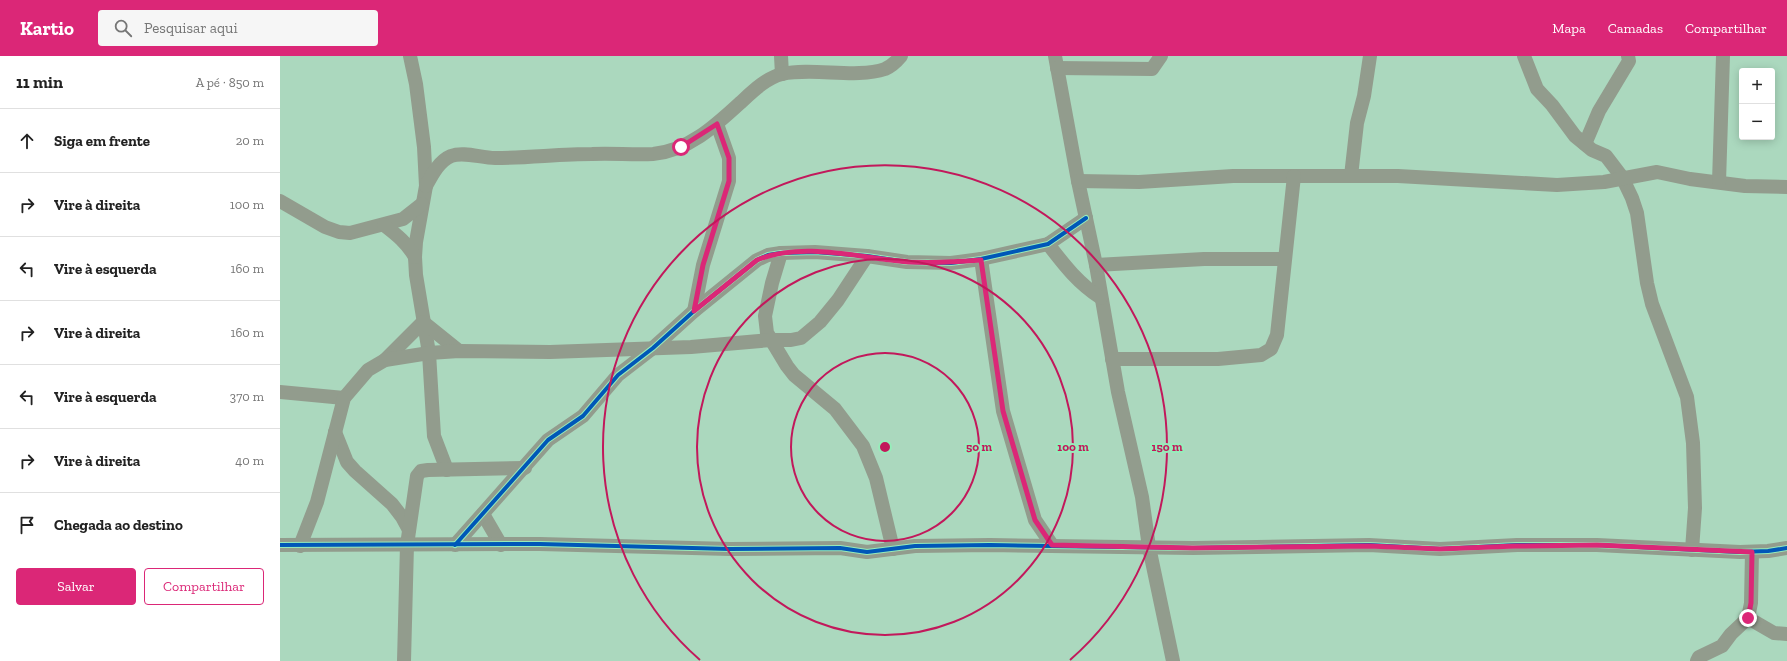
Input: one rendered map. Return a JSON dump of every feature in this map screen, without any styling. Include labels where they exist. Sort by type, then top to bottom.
[{"type":"street","points":[[410,56],[416,84],[422,132],[426,186],[414,257],[429,353],[434,436],[447,470]]},
{"type":"street","points":[[781,56],[782,74]]},
{"type":"street","points":[[426,186],[442,162],[450,156],[459,154],[484,158],[504,158],[592,154],[646,154],[666,152],[681,147],[717,124],[768,80],[782,74],[811,72],[872,72],[885,69],[894,64],[901,56]]},
{"type":"street","points":[[1161,56],[1152,69],[1056,62],[1078,181],[1096,265],[1112,359],[1126,430],[1142,497],[1149,547],[1173,661]]},
{"type":"street","points":[[1351,176],[1357,123],[1364,96],[1370,56]]},
{"type":"street","points":[[1524,56],[1537,89],[1552,105],[1575,136],[1585,144],[1606,156],[1622,178],[1637,213],[1647,283],[1652,304],[1687,398],[1693,443],[1695,508],[1692,550]]},
{"type":"street","points":[[1585,144],[1599,111],[1629,61],[1628,56]]},
{"type":"street","points":[[1719,182],[1724,56]]},
{"type":"street","points":[[694,311],[703,265],[729,181],[729,158],[717,124]]},
{"type":"street","points":[[1078,181],[1139,182],[1233,176],[1398,176],[1557,185],[1604,182],[1657,172],[1745,186],[1787,187]]},
{"type":"street","points":[[1112,359],[1218,359],[1261,355],[1271,349],[1277,335],[1294,176]]},
{"type":"street","points":[[280,200],[325,227],[339,232],[350,233],[402,219],[422,204]]},
{"type":"street","points":[[456,545],[548,440],[583,416],[618,375],[653,348],[694,311],[757,260],[768,255],[780,253],[815,252],[867,256],[907,262],[951,263],[981,260],[1048,244],[1086,218]]},
{"type":"street","points":[[384,225],[409,246],[414,257]]},
{"type":"street","points":[[1048,244],[1071,274],[1086,288],[1101,298]]},
{"type":"street","points":[[780,253],[765,316],[765,324],[771,340],[786,366],[794,375],[834,408],[863,446],[876,478],[893,549]]},
{"type":"street","points":[[385,360],[429,353],[459,351],[550,352],[653,348],[791,340],[801,338],[820,322],[838,300],[867,256]]},
{"type":"street","points":[[1096,265],[1204,260],[1284,259]]},
{"type":"street","points":[[981,260],[1003,411],[1035,520],[1052,545]]},
{"type":"street","points":[[423,322],[459,351]]},
{"type":"street","points":[[300,546],[317,502],[344,398],[368,370],[385,360],[423,322]]},
{"type":"street","points":[[280,392],[344,398]]},
{"type":"street","points":[[336,432],[347,462],[392,504],[402,517],[409,530]]},
{"type":"street","points":[[404,661],[407,545],[417,476],[421,471],[428,470],[525,468]]},
{"type":"street","points":[[483,514],[501,545]]},
{"type":"street","points":[[280,545],[540,544],[730,549],[840,548],[867,552],[915,546],[1052,545],[1193,548],[1369,546],[1447,549],[1597,545],[1752,552],[1787,548]]},
{"type":"street","points":[[1697,661],[1699,657],[1722,646],[1731,634],[1748,618],[1751,603],[1752,552]]},
{"type":"street","points":[[1748,618],[1774,633],[1787,634]]},
{"type":"cycle path","points":[[455,545],[548,440],[583,416],[618,375],[653,348],[694,311],[757,260],[768,255],[781,253],[815,252],[867,256],[907,262],[951,263],[981,259],[1048,244],[1086,218]]},
{"type":"cycle path","points":[[280,545],[540,544],[730,549],[840,548],[867,552],[915,546],[990,545],[1193,548],[1369,545],[1440,549],[1517,545],[1597,545],[1740,552],[1768,551],[1787,548]]},
{"type":"route","points":[[681,147],[717,124],[726,147],[730,166],[729,181],[703,265],[694,311],[757,260],[768,255],[780,253],[815,252],[867,256],[907,262],[951,263],[981,260],[1003,411],[1035,520],[1038,527],[1052,545],[1193,548],[1321,545],[1440,549],[1597,545],[1752,552],[1751,603],[1748,618]]}]
